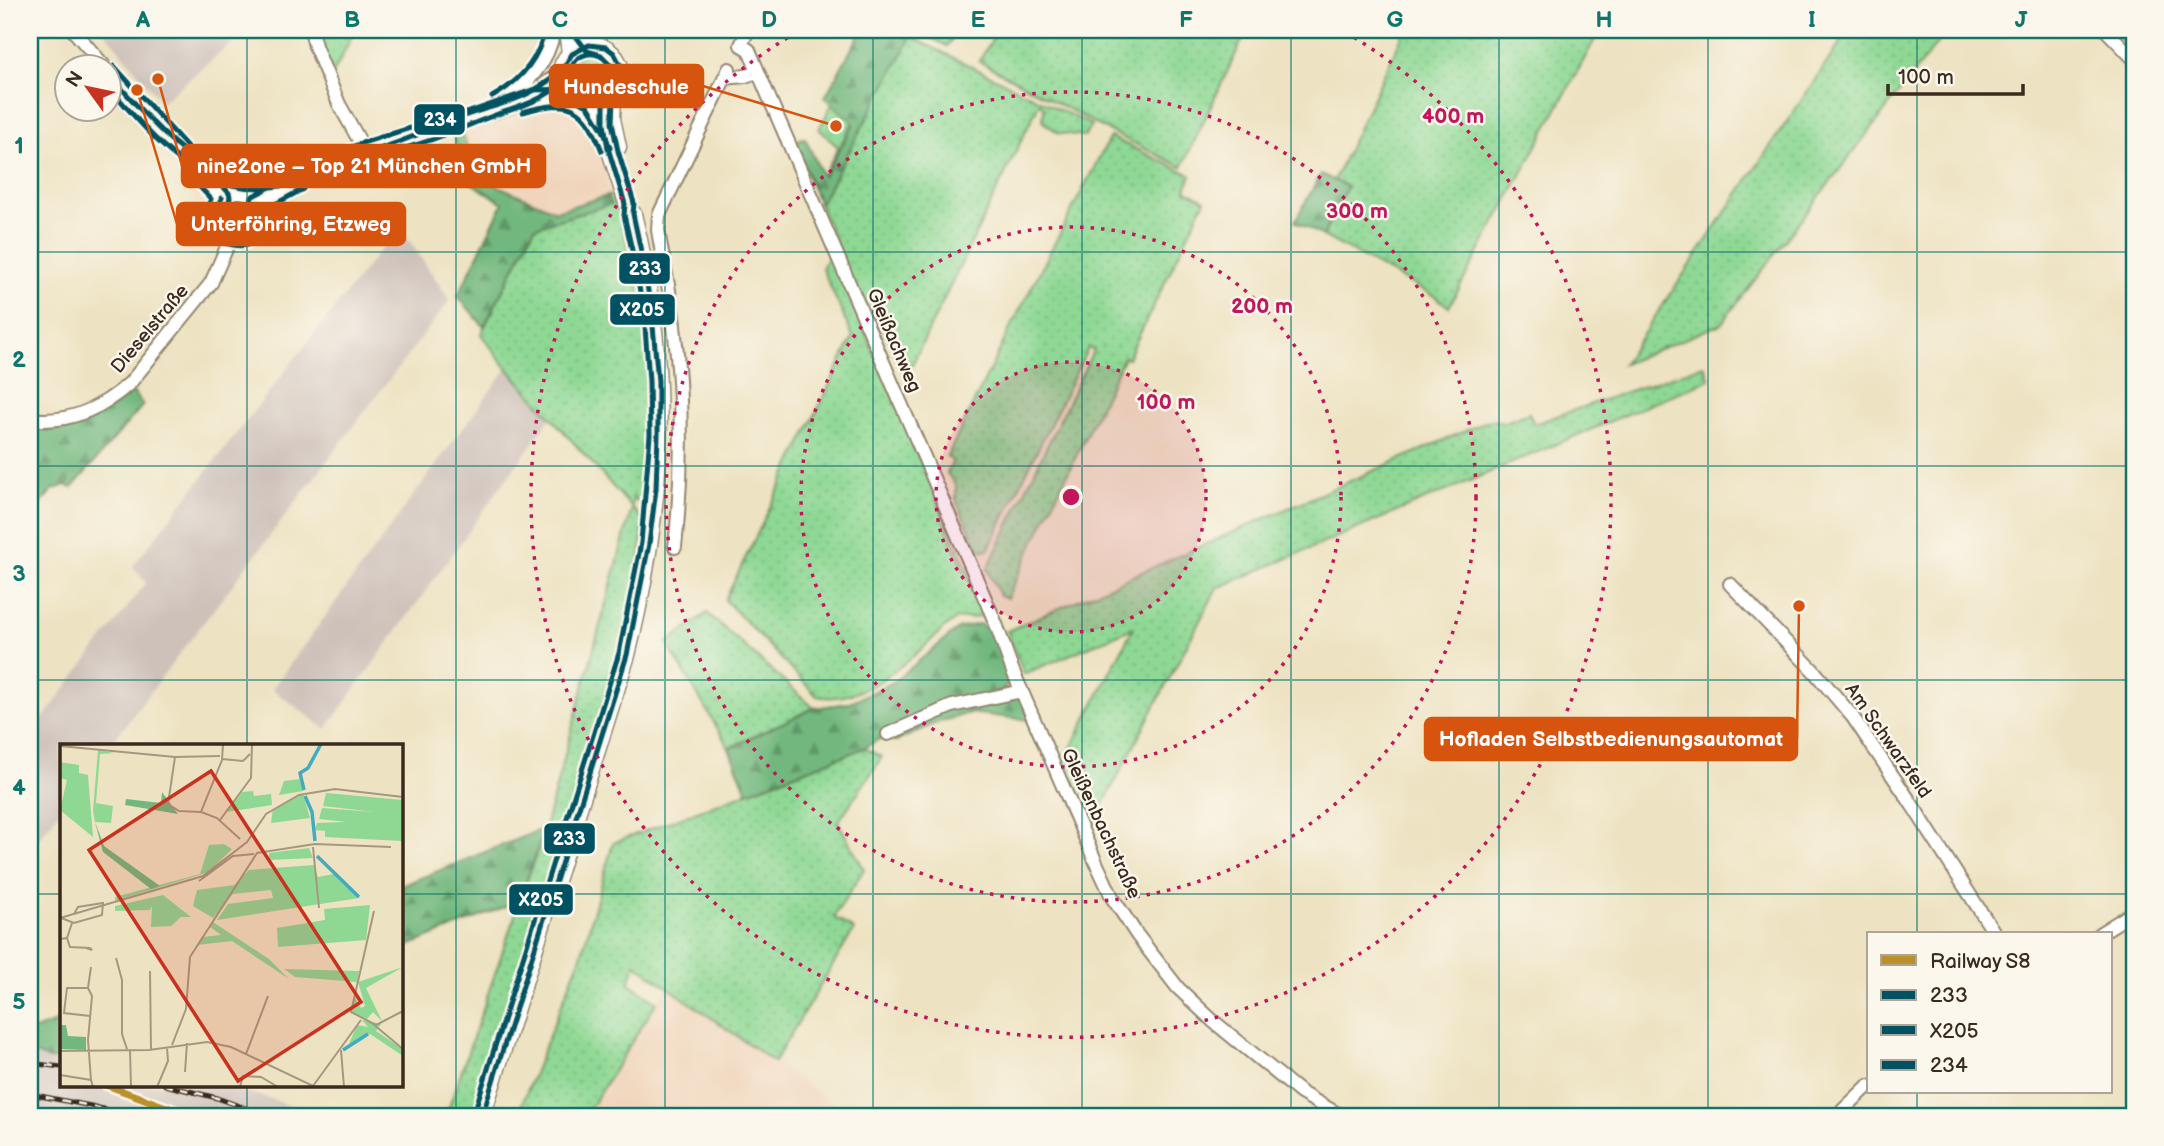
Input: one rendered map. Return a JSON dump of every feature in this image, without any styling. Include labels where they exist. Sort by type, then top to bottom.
[{"type":"main road","points":[[567,30],[570,53]]},
{"type":"main road","points":[[582,30],[593,44]]},
{"type":"main road","points":[[593,44],[605,47],[614,54],[622,75],[620,87],[613,97],[597,105],[588,106],[571,98],[561,81],[561,72],[570,53],[580,46],[593,44]]},
{"type":"main road","points":[[482,1116],[623,667],[642,594],[656,503],[660,430],[658,370],[648,285],[633,214],[634,203],[613,127],[613,97]]},
{"type":"main road","points":[[588,106],[604,132],[633,214]]},
{"type":"street","points":[[73,30],[92,52]]},
{"type":"street","points":[[311,30],[315,46],[340,104],[365,151]]},
{"type":"street","points":[[499,104],[533,77],[550,48],[554,30]]},
{"type":"street","name":"Gleißachweg","points":[[748,30],[741,45],[749,50],[996,624]]},
{"type":"street","points":[[2106,30],[2134,59]]},
{"type":"street","points":[[258,203],[337,162],[524,96],[561,72]]},
{"type":"street","points":[[675,547],[682,468],[681,430],[674,325],[658,230],[659,215],[726,74],[745,76],[757,72]]},
{"type":"street","points":[[122,88],[222,198]]},
{"type":"street","points":[[439,128],[460,124],[534,99],[571,98]]},
{"type":"street","points":[[164,135],[212,169],[236,178],[267,179],[337,162]]},
{"type":"street","points":[[227,194],[248,194],[258,203],[261,217],[256,230],[245,238],[231,238],[219,230],[215,211],[227,194]]},
{"type":"street","name":"Dieselstraße","points":[[30,419],[52,420],[75,416],[91,410],[122,390],[144,367],[211,283],[231,238]]},
{"type":"street","name":"Am Schwarzfeld","points":[[1730,584],[1813,670],[1852,716],[1994,932]]},
{"type":"street","name":"Gleißenbachstraße","points":[[996,624],[1103,878],[1137,935],[1178,988],[1213,1021],[1301,1093],[1341,1116]]},
{"type":"street","points":[[888,734],[952,706],[1022,691]]},
{"type":"street","points":[[2102,932],[2134,912]]},
{"type":"street","points":[[1837,1116],[1867,1087]]},
{"type":"shaded area","points":[[103,30],[247,30],[162,102]]},
{"type":"shaded area","points":[[551,103],[590,119],[597,132],[613,195],[556,211],[477,177],[462,132],[521,106]]},
{"type":"shaded area","points":[[399,226],[450,300],[111,744],[60,744],[60,810],[30,851],[30,735],[146,583],[133,566]]},
{"type":"shaded area","points":[[507,368],[552,416],[326,729],[272,689]]},
{"type":"shaded area","points":[[668,986],[850,1116],[585,1116]]},
{"type":"shaded area","points":[[30,1052],[49,1059],[60,1059],[60,1086],[225,1086],[272,1099],[311,1116],[30,1116]]},
{"type":"green space","points":[[315,30],[355,30],[332,76]]},
{"type":"green space","points":[[862,30],[896,30],[910,40],[820,204],[794,143],[805,138],[823,177],[854,124],[825,97]]},
{"type":"green space","points":[[915,30],[958,30],[947,46]]},
{"type":"green space","points":[[998,30],[1247,30],[1182,167],[979,61]]},
{"type":"green space","points":[[1405,30],[1600,30],[1449,307],[1436,297],[1323,236],[1347,187],[1334,180]]},
{"type":"green space","points":[[1849,30],[1947,30],[1721,324],[1623,364]]},
{"type":"green space","points":[[2112,30],[2134,30],[2134,53]]},
{"type":"green space","points":[[903,33],[1091,125],[1085,136],[1059,133],[1043,122],[1044,107],[1039,104],[906,377],[879,321],[873,332],[793,142],[802,138],[822,177]]},
{"type":"green space","points":[[592,53],[607,59],[613,74],[607,89],[592,95],[577,89],[571,74],[577,59]]},
{"type":"green space","points":[[832,104],[853,122],[839,148],[819,129]]},
{"type":"green space","points":[[462,132],[477,177],[556,211],[607,196],[611,204],[535,227],[484,327],[458,296],[503,203],[470,182],[453,135]]},
{"type":"green space","points":[[1110,137],[1191,175],[1186,190],[1205,200],[1128,358],[1124,357],[1007,598],[1000,596],[987,570],[1094,349],[1088,348],[988,550],[978,550],[956,500],[956,486],[947,473],[953,461],[947,457]]},
{"type":"green space","points":[[1321,174],[1347,187],[1323,236],[1295,221]]},
{"type":"green space","points":[[613,195],[643,297],[647,323],[653,446],[647,508],[633,497],[632,508],[507,368],[481,334],[535,227],[610,204],[607,196]]},
{"type":"green space","points":[[238,202],[248,206],[252,216],[248,226],[238,230],[228,226],[224,216],[228,206]]},
{"type":"green space","points":[[831,253],[986,613],[979,617],[955,620],[903,665],[876,683],[847,695],[832,697],[817,696],[725,600],[853,337],[822,268]]},
{"type":"green space","points":[[1704,365],[1710,379],[1217,588],[1088,833],[1059,771],[1133,628],[1024,674],[1007,631],[1490,420],[1505,422],[1529,413],[1534,424]]},
{"type":"green space","points":[[133,392],[143,405],[72,488],[65,485],[52,490],[30,517],[30,425],[61,428],[99,416]]},
{"type":"green space","points":[[632,508],[644,521],[636,593],[620,654],[475,1116],[446,1116],[545,828]]},
{"type":"green space","points":[[707,613],[814,708],[729,748],[667,643]]},
{"type":"green space","points":[[979,624],[987,627],[998,639],[1013,680],[1003,689],[1020,695],[1030,720],[969,713],[936,723],[897,741],[881,738],[864,748],[747,792],[729,748],[814,708],[848,703],[892,683],[958,629]]},
{"type":"green space","points":[[864,748],[882,757],[838,822],[864,869],[834,917],[854,930],[774,1062],[635,964],[629,983],[657,1002],[585,1116],[517,1116],[581,956],[613,843]]},
{"type":"green space","points":[[545,828],[519,901],[402,949],[402,886]]},
{"type":"green space","points":[[60,1020],[60,1059],[49,1059],[30,1052],[30,1028],[35,1030]]},
{"type":"railway","points":[[30,1063],[60,1067]]},
{"type":"railway","points":[[169,1086],[217,1098],[268,1116]]},
{"type":"railway","points":[[30,1094],[130,1116]]},
{"type":"railway","points":[[30,1108],[90,1116]]},
{"type":"rail line","name":"S8","points":[[109,1086],[191,1116]]},
{"type":"transit line","name":"234","points":[[492,97],[511,85],[526,70],[538,51],[545,30]]},
{"type":"transit line","name":"234","points":[[122,75],[229,193],[230,200],[224,221],[240,228],[246,227],[251,221],[253,196],[333,154],[362,143],[436,120],[458,116],[532,90],[572,89],[589,97],[601,94],[612,83],[612,67],[601,55],[587,51],[575,35]]},
{"type":"transit line","name":"233","points":[[482,1116],[627,655],[649,544],[656,489],[658,381],[653,326],[633,214],[634,203],[612,123],[613,98],[622,68],[614,53],[606,47],[589,45],[572,54],[561,72]]},
{"type":"transit line","name":"X205","points":[[122,102],[153,136],[191,168],[226,184],[267,187],[308,180],[525,105],[557,87],[564,81],[576,61],[587,54],[600,56],[612,69],[604,102],[604,124],[608,148],[625,204],[624,215],[637,272],[649,381],[650,435],[641,543],[619,653],[474,1113]]},
{"type":"transit line","name":"233","points":[[122,89],[164,134],[197,160],[234,177],[255,179],[313,169],[380,149],[517,98],[535,90],[561,72]]},
{"type":"transit line","name":"233","points":[[571,98],[588,106],[604,132],[610,148]]},
{"type":"transit line","name":"X205","points":[[523,112],[553,106],[574,109],[589,124],[602,151]]},
{"type":"transit line","name":"X205","points":[[182,168],[211,199],[206,217],[210,231],[220,240],[233,245],[248,245],[260,239],[268,226],[268,208],[303,189]]},
{"type":"transit line","name":"233","points":[[222,198],[214,213],[215,222],[219,229],[235,237],[244,237],[258,229],[261,218],[258,203]]},
{"type":"place","name":"nine2one – Top 21 München GmbH","points":[[158,79]]},
{"type":"place","name":"Unterföhring, Etzweg","points":[[137,90]]},
{"type":"place","name":"Hundeschule","points":[[836,126]]},
{"type":"place","name":"Hofladen Selbstbedienungsautomat","points":[[1799,606]]}]
